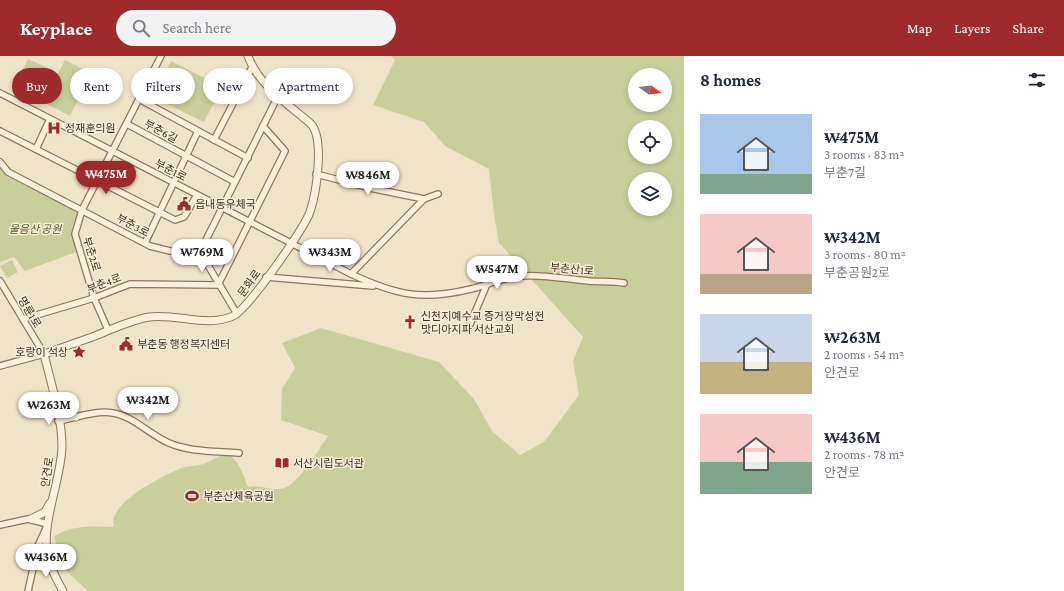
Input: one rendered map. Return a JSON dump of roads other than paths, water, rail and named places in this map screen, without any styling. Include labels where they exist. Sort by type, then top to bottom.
[{"type":"street","name":"부춘2로","points":[[155,68],[161,56]]},
{"type":"street","name":"문화로","points":[[248,56],[252,67],[264,83]]},
{"type":"street","points":[[214,140],[252,67]]},
{"type":"street","name":"부춘1로","points":[[0,93],[291,243]]},
{"type":"street","name":"부춘2로","points":[[108,330],[94,298],[75,234],[82,210],[137,104]]},
{"type":"street","points":[[148,104],[248,158]]},
{"type":"street","points":[[0,366],[44,354],[108,330],[153,317],[212,320],[225,319],[237,314],[218,285],[200,252],[274,104]]},
{"type":"street","name":"문화로","points":[[237,314],[247,304],[302,228],[310,212],[319,143],[315,128],[287,104]]},
{"type":"street","points":[[36,149],[50,119]]},
{"type":"street","name":"부춘6길","points":[[127,124],[235,182]]},
{"type":"street","points":[[218,285],[286,151],[263,126]]},
{"type":"street","points":[[0,131],[175,220],[182,220],[187,214],[197,195]]},
{"type":"street","points":[[186,155],[198,131]]},
{"type":"street","name":"부춘6길","points":[[144,243],[186,155]]},
{"type":"street","name":"부춘3로","points":[[0,162],[8,172],[144,243],[164,250],[200,252]]},
{"type":"street","points":[[316,174],[370,188],[424,199]]},
{"type":"street","points":[[351,274],[424,199],[438,194]]},
{"type":"street","name":"부춘산1로","points":[[291,243],[377,286],[411,295],[429,296],[450,294],[521,276],[555,276],[589,281],[610,280],[624,283]]},
{"type":"street","name":"부춘산1로","points":[[266,277],[377,286]]},
{"type":"street","name":"명륜1로","points":[[0,281],[44,354]]},
{"type":"street","name":"부춘4로","points":[[23,319],[94,298],[130,284],[218,285]]},
{"type":"street","points":[[468,329],[486,284]]},
{"type":"street","name":"안견로","points":[[44,354],[56,408],[62,448],[48,524],[47,552],[53,571],[63,591]]},
{"type":"street","points":[[56,408],[76,417]]},
{"type":"street","points":[[58,421],[105,412],[117,414],[174,445],[239,453]]},
{"type":"street","points":[[0,525],[31,519],[45,512],[51,499],[54,498]]},
{"type":"street","points":[[28,591],[39,542],[48,524],[31,519]]},
{"type":"place","name":"정재훈의원","points":[[54,128]]},
{"type":"place","name":"읍내동우체국","points":[[184,204]]},
{"type":"place","name":"신천지예수교 증거장막성전 맛디아지파 서산교회","points":[[410,322]]},
{"type":"place","name":"부춘동 행정복지센터","points":[[126,344]]},
{"type":"place","name":"호랑이 석상","points":[[79,352]]},
{"type":"place","name":"서산시립도서관","points":[[282,463]]},
{"type":"place","name":"부춘산체육공원","points":[[192,496]]},
{"type":"park label","name":"울음산 공원","points":[[35,229]]}]
